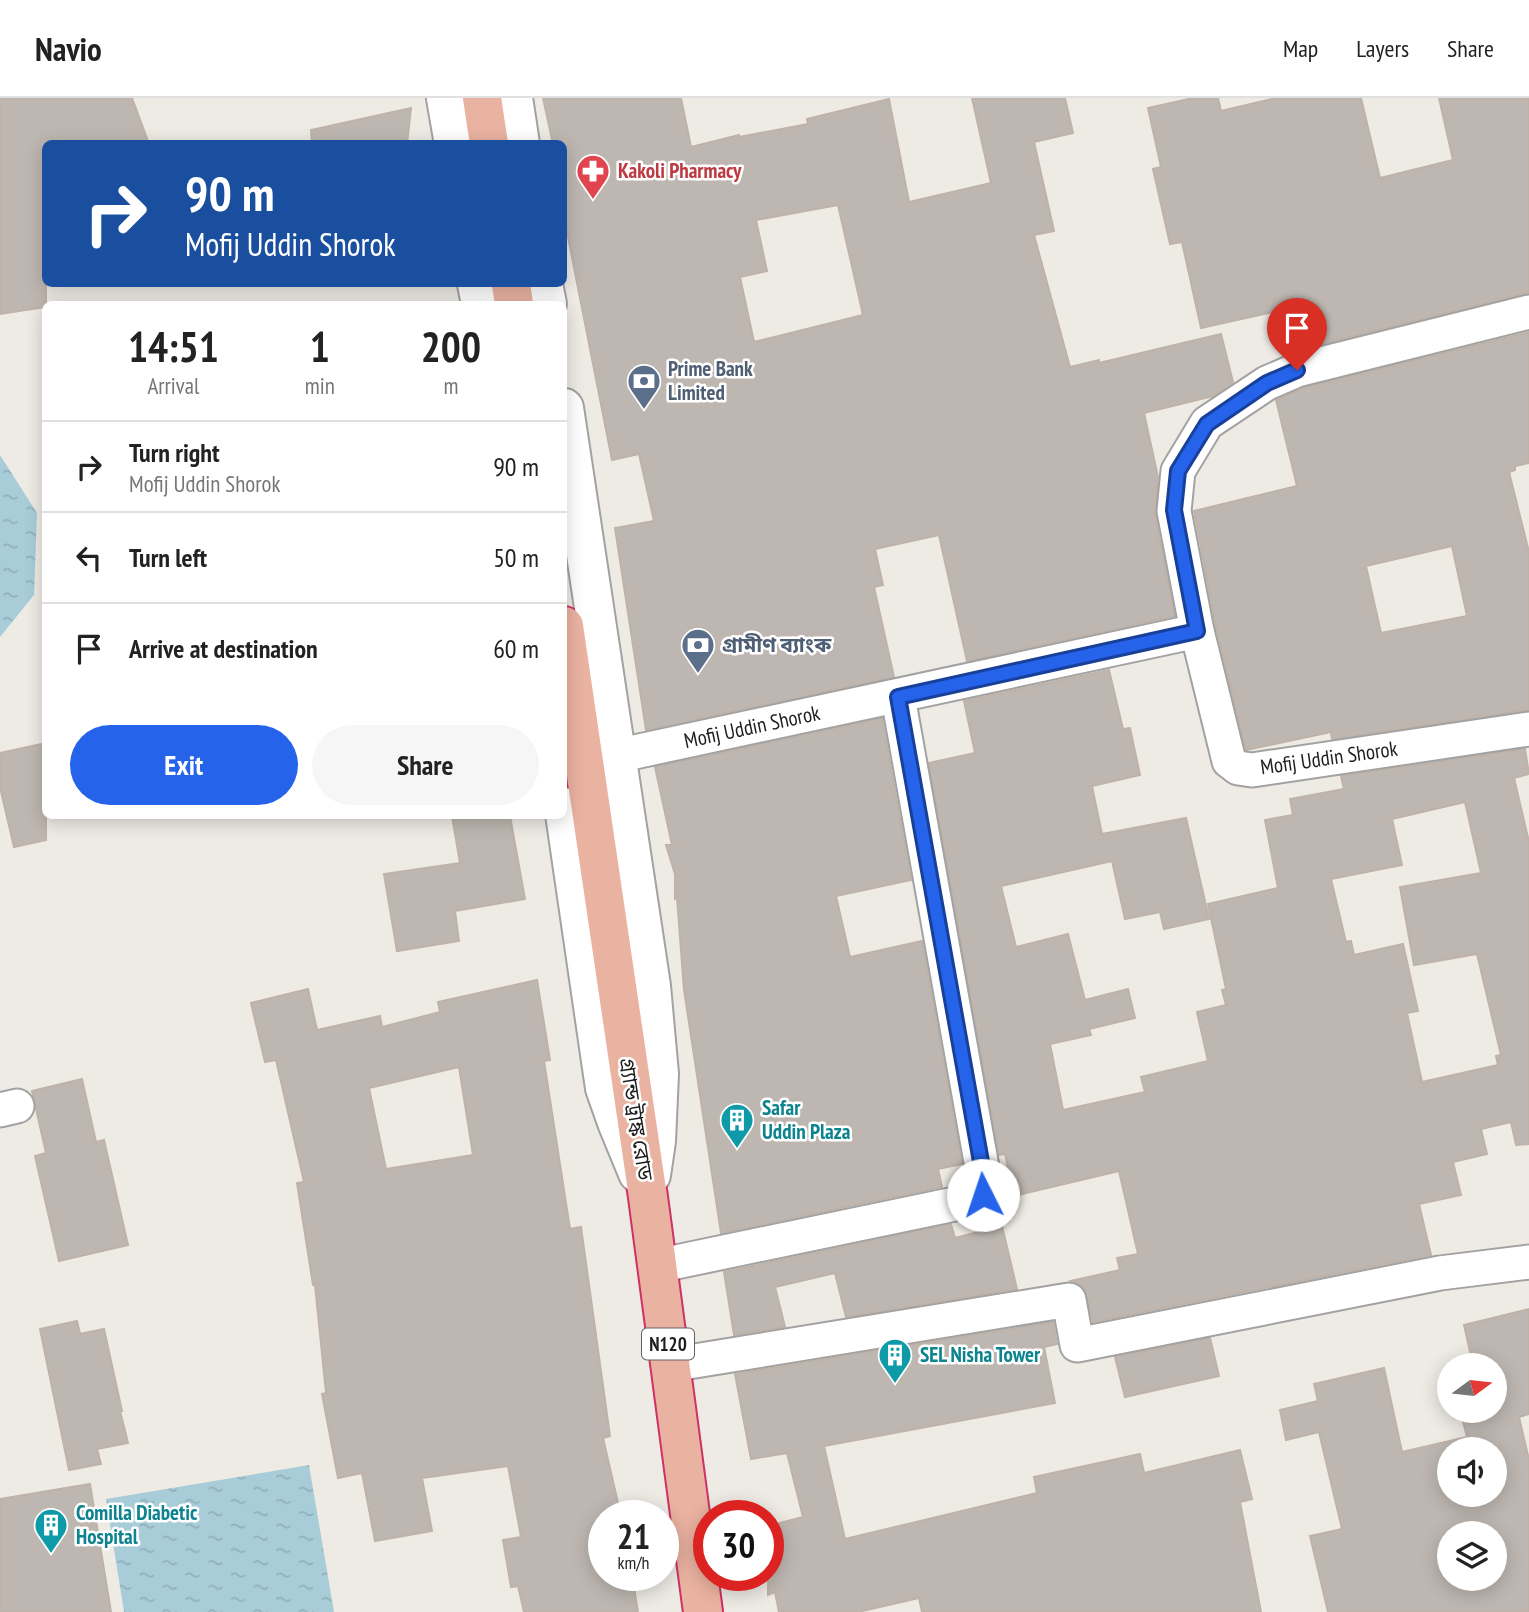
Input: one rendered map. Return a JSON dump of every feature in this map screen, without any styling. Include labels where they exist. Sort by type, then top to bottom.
[{"type":"highway","points":[[482,98],[488,140]]},
{"type":"highway","name":"গ্র্যান্ড ট্রাঙ্ক রোড","points":[[567,647],[648,1197],[703,1612]]},
{"type":"street","points":[[446,98],[453,140]]},
{"type":"street","points":[[513,98],[519,140]]},
{"type":"street","points":[[1197,631],[1174,510],[1178,471],[1207,424],[1267,383],[1297,370],[1529,312]]},
{"type":"street","points":[[567,428],[651,986],[659,1073],[656,1141],[648,1197]]},
{"type":"street","name":"Mofij Uddin Shorok","points":[[616,756],[1197,631],[1229,761],[1237,768],[1252,769],[1529,729]]},
{"type":"street","points":[[657,1266],[974,1200],[983,1195],[985,1184],[898,697]]},
{"type":"street","points":[[566,819],[606,1088],[648,1197]]},
{"type":"street","points":[[670,1365],[1069,1300],[1077,1345],[1440,1273],[1529,1262]]},
{"type":"water","points":[[0,455],[37,513],[34,595],[0,637]]},
{"type":"water","points":[[309,1465],[334,1612],[124,1612],[106,1499]]},
{"type":"building","points":[[0,98],[132,98],[148,140],[42,140],[42,287],[46,287],[46,301],[42,301],[42,308],[0,314]]},
{"type":"building","points":[[543,98],[681,98],[691,147],[739,135],[808,124],[807,119],[889,99],[909,202],[991,183],[972,98],[1065,98],[1073,133],[1034,142],[1054,231],[1034,235],[1070,367],[1099,360],[1099,363],[1221,334],[1233,382],[1213,396],[1144,413],[1158,477],[1155,515],[1175,616],[967,661],[939,535],[875,549],[883,585],[874,587],[894,677],[646,730],[615,528],[654,521],[639,454],[612,460],[567,232],[567,140],[552,140]],"holes":[[[838,205],[863,315],[754,342],[740,277],[767,271],[756,220]]]},
{"type":"building","points":[[1193,98],[1218,98],[1221,111],[1276,98],[1361,98],[1380,178],[1453,160],[1439,98],[1529,98],[1529,293],[1305,348],[1296,307],[1201,328],[1182,242],[1170,244],[1153,169],[1161,167],[1148,108]]},
{"type":"building","points":[[411,108],[407,140],[312,140],[311,130]]},
{"type":"building","points":[[1529,332],[1529,463],[1515,466],[1515,470],[1509,472],[1529,552],[1529,710],[1332,739],[1331,732],[1246,750],[1216,627],[1194,511],[1297,486],[1276,400],[1303,388]],"holes":[[[1452,546],[1467,616],[1381,633],[1366,566]]]},
{"type":"building","points":[[1109,670],[1123,729],[1130,728],[1140,775],[1092,786],[1102,834],[1186,818],[1209,919],[1164,929],[1160,912],[1125,919],[1112,861],[1001,886],[1016,947],[1068,934],[1085,1000],[1128,989],[1135,1018],[1089,1029],[1091,1035],[1050,1044],[1063,1110],[1145,1092],[1141,1077],[1208,1061],[1197,1012],[1226,1005],[1222,990],[1226,989],[1208,904],[1278,888],[1265,820],[1293,815],[1290,799],[1344,789],[1341,776],[1525,749],[1529,774],[1514,778],[1529,842],[1529,1144],[1516,1145],[1511,1122],[1481,1129],[1487,1154],[1453,1162],[1461,1195],[1419,1204],[1431,1255],[1093,1322],[1084,1288],[1071,1281],[1120,1270],[1117,1258],[1138,1254],[1119,1171],[1014,1196],[1005,1154],[999,1155],[929,763],[975,753],[964,701]],"holes":[[[1465,802],[1481,873],[1400,887],[1414,965],[1477,954],[1501,1055],[1496,1056],[1498,1065],[1422,1082],[1407,1013],[1418,1011],[1403,944],[1354,955],[1351,941],[1346,942],[1331,879],[1402,865],[1392,819]]]},
{"type":"building","points":[[882,718],[911,880],[836,896],[850,957],[922,941],[962,1164],[938,1169],[942,1187],[721,1233],[684,990],[675,874],[666,845],[672,845],[655,767]]},
{"type":"building","points":[[42,744],[42,819],[46,819],[46,840],[14,847],[0,787],[0,753]]},
{"type":"building","points":[[453,819],[511,819],[525,899],[455,911],[459,941],[397,951],[384,874],[460,863]]},
{"type":"building","points":[[537,980],[550,1060],[544,1061],[570,1229],[581,1227],[610,1436],[603,1438],[617,1500],[588,1500],[588,1591],[635,1591],[638,1612],[524,1612],[518,1586],[511,1587],[503,1540],[521,1537],[508,1466],[422,1478],[432,1531],[375,1541],[362,1473],[338,1478],[322,1394],[326,1393],[315,1285],[297,1183],[304,1182],[276,1060],[265,1062],[251,1003],[308,989],[317,1030],[380,1016],[382,1027],[440,1012],[438,1002]],"holes":[[[459,1067],[473,1155],[386,1169],[369,1088]]]},
{"type":"building","points":[[82,1079],[96,1142],[104,1140],[128,1245],[59,1261],[35,1156],[46,1153],[32,1091]]},
{"type":"building","points":[[951,1224],[955,1238],[1002,1226],[1017,1289],[846,1317],[835,1273],[775,1287],[785,1327],[734,1335],[724,1272]]},
{"type":"building","points":[[1529,1309],[1529,1414],[1519,1417],[1529,1460],[1529,1612],[1328,1612],[1310,1536],[1342,1529],[1319,1432],[1286,1440],[1280,1410],[1318,1401],[1314,1384],[1384,1368],[1402,1452],[1437,1444],[1437,1507],[1507,1507],[1507,1437],[1467,1437],[1463,1423],[1507,1423],[1507,1353],[1470,1353],[1464,1325]]},
{"type":"building","points":[[77,1321],[80,1334],[104,1329],[128,1443],[97,1449],[101,1464],[69,1470],[40,1329]]},
{"type":"building","points":[[1053,1322],[1057,1344],[1044,1347],[1055,1403],[824,1446],[845,1539],[1037,1493],[1034,1477],[1140,1454],[1144,1473],[1240,1450],[1252,1499],[1240,1502],[1261,1612],[922,1612],[919,1598],[858,1612],[779,1612],[775,1592],[768,1595],[768,1591],[784,1591],[784,1522],[803,1517],[787,1453],[751,1459],[735,1374]]},
{"type":"building","points":[[1210,1338],[1219,1376],[1125,1397],[1115,1357]]},
{"type":"building","name":"Comilla Diabetic Hospital","points":[[90,1484],[111,1612],[0,1612],[0,1499]]},
{"type":"place","name":"Kakoli Pharmacy","points":[[593,201]]},
{"type":"place","name":"Prime Bank Limited","points":[[644,411]]},
{"type":"place","name":"গ্রামীণ ব্যাংক","points":[[698,675]]},
{"type":"place","name":"Safar Uddin Plaza","points":[[737,1150]]},
{"type":"place","name":"SEL Nisha Tower","points":[[895,1385]]},
{"type":"place","name":"Comilla Diabetic Hospital","points":[[51,1555]]},
{"type":"route","points":[[983,1195],[985,1184],[898,697],[1197,631],[1174,510],[1178,471],[1207,424],[1267,383],[1297,370]]}]
